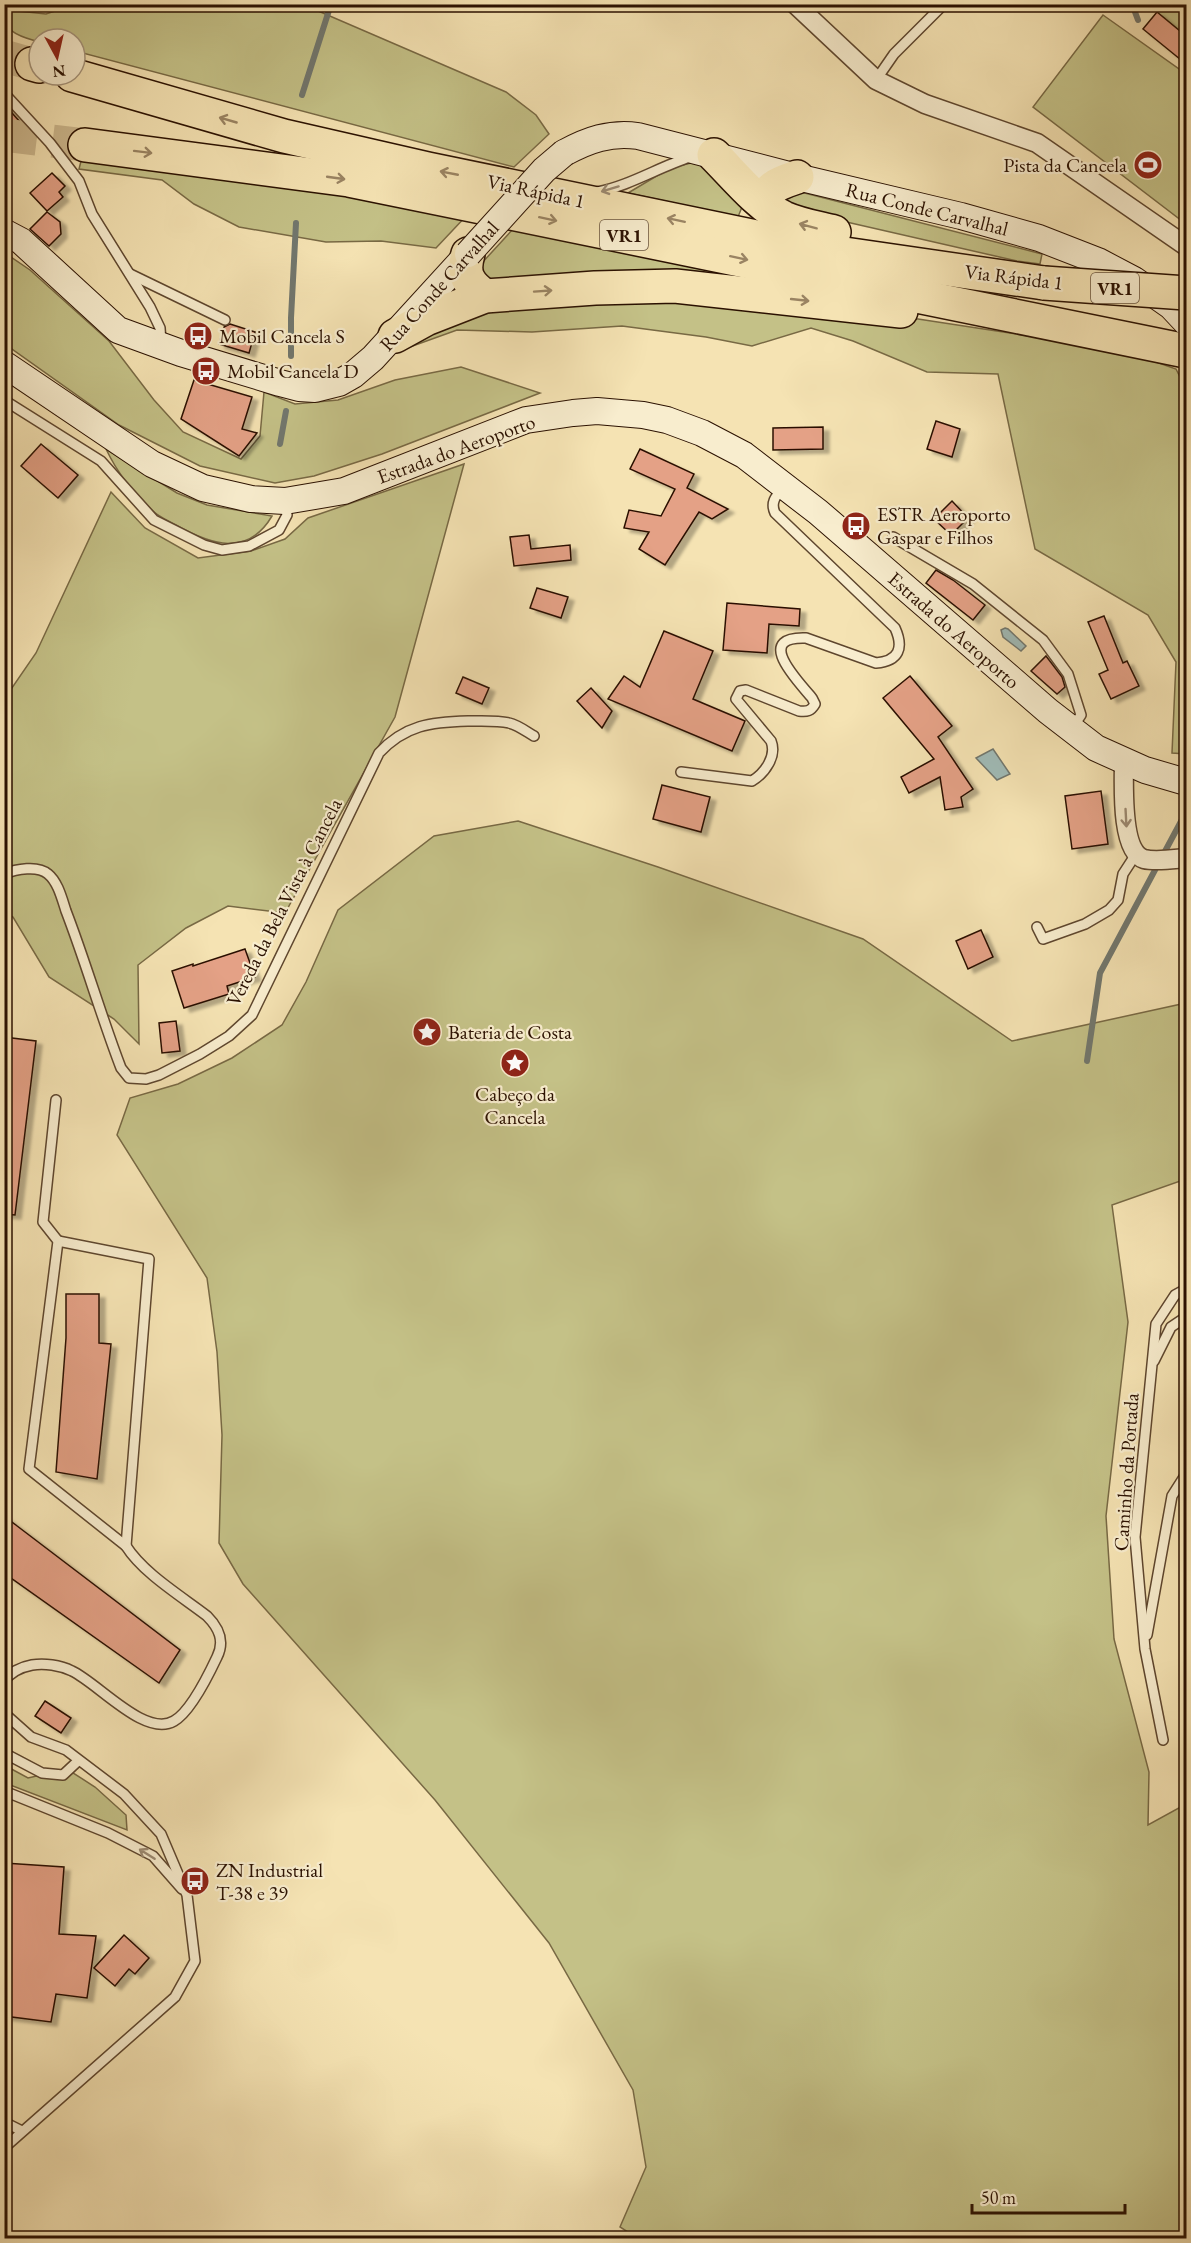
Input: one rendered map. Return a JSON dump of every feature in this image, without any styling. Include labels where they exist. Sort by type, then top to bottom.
[{"type":"highway","name":"Via Rápida 1","points":[[87,79],[284,136],[428,169],[824,251],[1036,282],[1186,292]]},
{"type":"highway","name":"Via Rápida 1","points":[[85,145],[349,180],[1173,349]]},
{"type":"highway","points":[[709,153],[767,206],[783,217],[803,225],[981,266],[1036,282]]},
{"type":"highway","points":[[767,206],[767,194],[772,188],[797,177]]},
{"type":"highway","points":[[468,254],[464,267],[466,276],[475,289],[485,296]]},
{"type":"highway","points":[[395,336],[426,319],[485,296],[595,288],[675,286],[946,316],[1053,323]]},
{"type":"main road","name":"Rua Conde Carvalhal","points":[[4,232],[21,241],[118,330],[162,347],[280,383],[315,389],[339,383],[353,375],[395,336],[544,170],[564,153],[592,139],[611,135],[629,135],[961,216],[1040,238],[1098,261],[1134,280],[1171,306],[1186,322]]},
{"type":"main road","name":"Estrada do Aeroporto","points":[[4,364],[152,464],[203,488],[250,499],[285,501],[344,491],[526,420],[573,412],[597,411],[643,415],[667,420],[702,433],[744,455],[785,486],[1095,748],[1158,774],[1186,782]]},
{"type":"street","points":[[795,4],[876,80],[926,104],[1037,143],[1186,246]]},
{"type":"street","points":[[1124,761],[1127,835],[1144,857],[1181,858]]},
{"type":"lane","points":[[876,80],[894,54],[944,4]]},
{"type":"lane","points":[[4,93],[50,143],[79,181],[92,214],[150,307],[160,328],[162,347]]},
{"type":"lane","points":[[568,197],[606,190],[669,164],[709,153]]},
{"type":"lane","points":[[130,274],[225,320]]},
{"type":"lane","points":[[4,400],[101,461],[154,520],[204,545],[222,550],[249,546],[279,530],[286,515],[285,501]]},
{"type":"lane","points":[[681,772],[747,782],[756,778],[772,758],[775,749],[771,741],[736,699],[740,691],[746,690],[799,711],[807,712],[812,709],[815,704],[812,698],[781,657],[782,648],[787,641],[796,637],[806,638],[876,663],[886,662],[895,657],[900,649],[900,638],[895,628],[775,513],[773,501],[785,486]]},
{"type":"lane","points":[[893,537],[973,584],[1043,640],[1068,674],[1079,705],[1081,715],[1071,729]]},
{"type":"lane","name":"Vereda da Bela Vista à Cancela","points":[[4,874],[20,869],[42,870],[50,875],[80,947],[120,1068],[129,1078],[146,1079],[159,1075],[200,1054],[229,1036],[252,1015],[379,753],[390,741],[405,732],[433,722],[510,723],[534,736]]},
{"type":"lane","points":[[1037,927],[1043,939],[1085,924],[1109,909],[1118,900],[1123,874],[1144,857]]},
{"type":"lane","points":[[56,1100],[43,1222],[58,1241],[149,1259],[126,1546]]},
{"type":"lane","points":[[4,1681],[15,1671],[43,1663],[72,1671],[138,1717],[152,1724],[164,1725],[175,1721],[184,1713],[217,1657],[222,1640],[207,1616],[146,1568],[126,1546],[29,1469],[58,1241]]},
{"type":"lane","name":"Caminho da Portada","points":[[1163,1740],[1145,1649],[1135,1537],[1156,1324],[1175,1295],[1186,1289]]},
{"type":"lane","points":[[1152,1366],[1171,1327],[1186,1317]]},
{"type":"lane","points":[[1145,1649],[1172,1496],[1186,1474]]},
{"type":"lane","points":[[4,1713],[31,1737],[66,1750],[124,1794],[161,1834],[187,1896],[195,1961],[174,1996],[4,2148]]},
{"type":"lane","points":[[4,1753],[42,1773],[63,1774],[78,1761]]},
{"type":"lane","points":[[4,1791],[108,1833],[153,1856],[187,1896]]},
{"type":"lane","points":[[4,2122],[22,2131]]},
{"type":"shaded area","points":[[295,4],[309,7],[506,92],[536,115],[549,134],[514,167],[87,54],[87,27],[27,27],[27,38],[14,33],[7,24],[8,10],[46,14],[73,5]]},
{"type":"shaded area","points":[[1157,5],[1186,5],[1186,36],[1157,12]]},
{"type":"shaded area","name":"Pista da Cancela","points":[[1103,15],[1186,74],[1186,224],[1033,107]]},
{"type":"shaded area","points":[[83,153],[468,214],[436,248],[381,241],[326,242],[239,227],[194,204],[162,180],[79,169]]},
{"type":"shaded area","points":[[691,163],[709,166],[744,202],[738,217],[628,193],[670,168]]},
{"type":"shaded area","points":[[793,190],[1042,254],[1040,264],[1017,261],[829,218],[784,203],[784,194]]},
{"type":"shaded area","points":[[513,229],[783,284],[496,283],[482,278],[481,264]]},
{"type":"shaded area","points":[[5,253],[30,270],[109,341],[154,400],[183,432],[241,459],[260,436],[264,392],[295,404],[338,400],[395,380],[461,367],[540,393],[382,454],[314,476],[275,483],[200,466],[119,425],[5,344]]},
{"type":"shaded area","points":[[687,296],[918,319],[1122,350],[1176,369],[1186,389],[1186,754],[1172,753],[1176,662],[1148,615],[1035,549],[998,374],[927,372],[853,341],[811,328],[752,346],[706,337],[622,326],[532,332],[457,330],[382,357],[426,327],[491,309]]},
{"type":"shaded area","points":[[106,449],[177,493],[207,505],[272,516],[252,538],[240,542],[215,542],[202,538],[153,511],[126,482]]},
{"type":"shaded area","points":[[464,464],[395,717],[285,913],[228,906],[186,928],[138,965],[139,1044],[114,1019],[49,977],[13,917],[5,912],[5,698],[36,653],[111,492],[145,528],[198,558],[251,551],[285,539],[308,518]]},
{"type":"shaded area","points":[[518,821],[863,939],[1012,1041],[1186,1003],[1186,1179],[1112,1205],[1128,1322],[1106,1516],[1114,1639],[1149,1772],[1148,1825],[1186,1804],[1186,2238],[637,2238],[620,2227],[646,2167],[633,2090],[549,1943],[435,1800],[243,1584],[219,1543],[222,1435],[217,1352],[207,1278],[117,1135],[130,1098],[178,1084],[232,1058],[282,1025],[306,982],[338,910],[434,836]]},
{"type":"shaded area","points":[[4,1765],[28,1778],[67,1769],[95,1787],[126,1815],[127,1830],[5,1783]]},
{"type":"water","points":[[1005,628],[1026,646],[1021,651],[1003,637],[1001,630]]},
{"type":"water","points":[[993,749],[1010,774],[997,780],[976,758]]},
{"type":"building","points":[[1157,12],[1186,36],[1186,64],[1143,29]]},
{"type":"building","points":[[4,104],[28,131],[12,144],[4,135]]},
{"type":"building","points":[[52,173],[65,186],[59,192],[63,197],[47,211],[30,193]]},
{"type":"building","points":[[47,212],[60,222],[61,234],[49,246],[30,229]]},
{"type":"building","points":[[230,324],[255,332],[249,353],[219,344],[224,327]]},
{"type":"building","points":[[194,380],[252,397],[242,429],[257,433],[239,456],[181,419]]},
{"type":"building","points":[[936,421],[960,429],[952,457],[927,449]]},
{"type":"building","points":[[823,427],[823,449],[773,450],[773,428]]},
{"type":"building","points":[[41,444],[78,475],[58,498],[21,466]]},
{"type":"building","points":[[640,449],[694,474],[687,488],[728,509],[712,519],[699,512],[665,565],[639,549],[649,532],[624,528],[629,510],[661,516],[675,489],[630,469]]},
{"type":"building","points":[[952,501],[968,518],[951,535],[934,519]]},
{"type":"building","points":[[529,535],[531,549],[570,545],[571,560],[514,566],[510,537]]},
{"type":"building","points":[[936,570],[985,605],[973,620],[926,583]]},
{"type":"building","points":[[537,588],[568,597],[561,618],[530,608]]},
{"type":"building","points":[[727,603],[800,609],[799,626],[769,624],[767,653],[723,650]]},
{"type":"building","points":[[1104,616],[1123,663],[1127,661],[1139,686],[1111,699],[1099,674],[1108,670],[1088,622]]},
{"type":"building","points":[[664,631],[713,651],[693,699],[745,721],[732,751],[608,699],[624,676],[640,687]]},
{"type":"building","points":[[1046,656],[1062,677],[1065,687],[1057,694],[1031,671]]},
{"type":"building","points":[[910,676],[952,726],[938,737],[973,789],[961,797],[963,807],[945,810],[940,777],[909,793],[901,777],[934,759],[883,698]]},
{"type":"building","points":[[463,677],[489,688],[482,704],[456,693]]},
{"type":"building","points":[[591,688],[612,711],[602,728],[577,701]]},
{"type":"building","points":[[662,785],[710,797],[701,832],[653,819]]},
{"type":"building","points":[[1101,791],[1108,844],[1072,849],[1065,796]]},
{"type":"building","points":[[981,930],[993,957],[968,969],[956,941]]},
{"type":"building","points":[[245,949],[255,977],[227,986],[229,994],[184,1008],[172,971]]},
{"type":"building","points":[[176,1021],[180,1051],[162,1053],[159,1023]]},
{"type":"building","points":[[4,1037],[36,1041],[15,1215],[4,1214]]},
{"type":"building","points":[[66,1294],[99,1294],[99,1343],[111,1344],[97,1479],[56,1472],[66,1338]]},
{"type":"building","points":[[4,1516],[180,1650],[159,1683],[4,1573]]},
{"type":"building","points":[[45,1701],[71,1718],[61,1733],[35,1716]]},
{"type":"building","points":[[4,1863],[64,1867],[59,1934],[96,1936],[87,1998],[56,1994],[51,2022],[4,2016]]},
{"type":"building","points":[[124,1935],[149,1958],[135,1974],[129,1969],[115,1986],[94,1968]]},
{"type":"waterway","points":[[302,95],[331,4]]},
{"type":"waterway","points":[[1132,4],[1138,20]]},
{"type":"waterway","points":[[291,356],[296,223]]},
{"type":"waterway","points":[[280,444],[286,411]]},
{"type":"waterway","points":[[1087,1061],[1100,973],[1186,812]]},
{"type":"tunnel","points":[[4,56],[27,63]]},
{"type":"tunnel","points":[[4,135],[85,145]]},
{"type":"place","name":"Pista da Cancela","points":[[1148,165]]},
{"type":"place","name":"Mobil Cancela S","points":[[198,336]]},
{"type":"place","name":"Mobil Cancela D","points":[[206,371]]},
{"type":"place","name":"ESTR Aeroporto Gaspar e Filhos","points":[[856,526]]},
{"type":"place","name":"Bateria de Costa","points":[[427,1032]]},
{"type":"place","name":"Cabeço da Cancela","points":[[515,1063]]},
{"type":"place","name":"ZN Industrial T-38 e 39","points":[[195,1881]]}]
